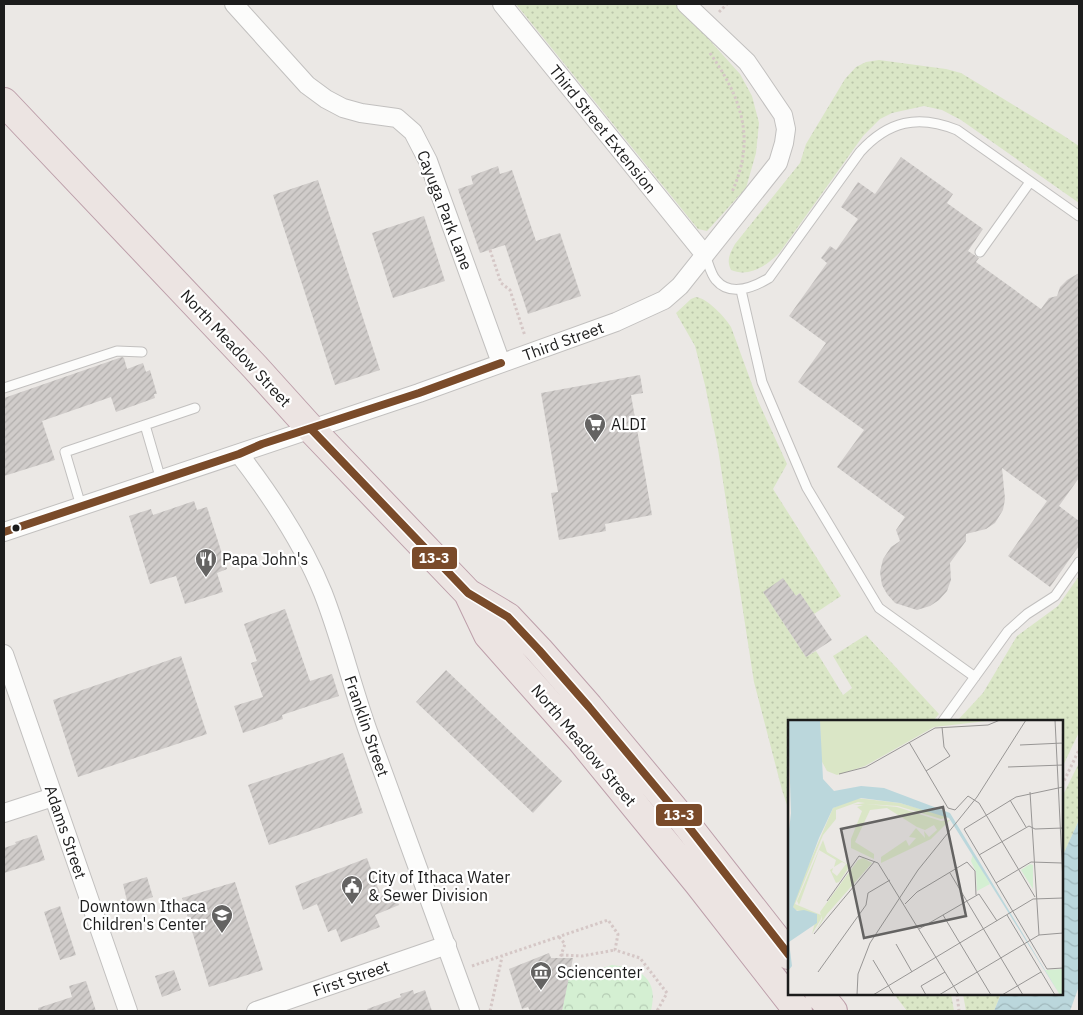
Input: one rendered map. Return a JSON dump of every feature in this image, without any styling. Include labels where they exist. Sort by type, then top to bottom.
[{"type":"highway","name":"North Meadow Street","points":[[4,102],[468,593],[508,617],[539,650],[590,707],[788,954]]},
{"type":"highway","name":"North Meadow Street","points":[[468,593],[488,635],[581,740],[698,883],[798,1011]]},
{"type":"highway","points":[[820,995],[833,1011]]},
{"type":"street","name":"Cayuga Park Lane","points":[[234,4],[307,85],[326,99],[343,108],[361,113],[397,118],[413,132],[428,161],[501,363]]},
{"type":"street","name":"Third Street Extension","points":[[502,4],[705,255]]},
{"type":"street","name":"Third Street","points":[[5,528],[81,506],[419,393],[635,315],[664,300],[680,286],[778,163],[786,129],[783,115],[747,62],[686,4]]},
{"type":"street","name":"Franklin Street","points":[[239,454],[258,477],[284,519],[308,560],[323,594],[357,702],[470,1011]]},
{"type":"street","name":"Adams Street","points":[[4,654],[8,676],[53,796],[128,1011]]},
{"type":"street","points":[[4,813],[53,796]]},
{"type":"street","name":"First Street","points":[[256,1011],[447,945]]},
{"type":"lane","points":[[705,255],[715,280],[729,289],[741,290],[757,285],[769,278],[860,152],[883,132],[897,125],[920,121],[943,124],[957,130],[1079,216]]},
{"type":"lane","points":[[980,252],[1030,182]]},
{"type":"lane","points":[[741,290],[762,382],[807,488],[879,608],[975,676]]},
{"type":"lane","points":[[4,388],[118,351],[142,352]]},
{"type":"lane","points":[[81,506],[65,452],[195,408]]},
{"type":"lane","points":[[145,425],[160,480]]},
{"type":"lane","points":[[943,720],[1008,630],[1027,614],[1055,596],[1079,562]]},
{"type":"path","points":[[705,47],[724,73],[736,97],[742,116],[745,136],[743,159],[737,180],[730,194]]},
{"type":"path","points":[[490,250],[502,283],[510,290],[525,336]]},
{"type":"path","points":[[1063,783],[1079,750]]},
{"type":"path","points":[[472,966],[608,920],[618,934],[615,950]]},
{"type":"path","points":[[560,937],[565,944],[560,956],[582,956],[615,950],[640,958],[666,993],[657,1011]]},
{"type":"path","points":[[490,1011],[502,956]]},
{"type":"path","points":[[957,995],[959,1011]]},
{"type":"green space","points":[[516,4],[677,4],[740,74],[752,96],[759,123],[756,153],[746,188],[707,231],[698,229]]},
{"type":"green space","points":[[879,60],[946,69],[961,73],[1079,146],[1079,203],[961,120],[942,110],[924,106],[892,113],[880,119],[863,136],[780,252],[758,269],[745,272],[731,270],[729,260],[735,244],[800,163],[806,144],[845,79],[856,67],[866,62]]},
{"type":"green space","points":[[700,298],[711,305],[731,327],[758,401],[787,464],[773,489],[841,596],[814,614],[800,593],[775,610],[806,657],[816,651],[843,695],[852,688],[833,656],[866,635],[939,714],[934,720],[788,720],[788,808],[754,682],[718,449],[705,385],[695,346],[676,313],[691,299]]},
{"type":"green space","points":[[1079,576],[1079,732],[1063,766],[1063,720],[958,720],[983,693],[1017,636],[1058,606]]},
{"type":"green space","points":[[1079,763],[1079,820],[1063,855],[1063,795]]},
{"type":"green space","points":[[612,965],[631,969],[645,977],[650,983],[652,991],[651,1011],[562,1011],[569,975],[571,975],[572,969],[587,973]]},
{"type":"green space","points":[[895,995],[951,995],[954,1011],[907,1011]]},
{"type":"green space","points":[[963,995],[1001,995],[994,1011],[966,1011]]},
{"type":"water","points":[[1079,820],[1079,986],[1070,1011],[994,1011],[1001,995],[1063,995],[1063,855]]},
{"type":"building","points":[[901,157],[953,194],[947,203],[983,229],[968,251],[979,258],[976,262],[1041,309],[1049,298],[1057,296],[1060,287],[1067,280],[1079,273],[1079,478],[1059,506],[1079,521],[1079,546],[1050,587],[1008,556],[1047,501],[1002,468],[1005,499],[1003,510],[995,523],[986,529],[966,534],[966,541],[950,563],[951,580],[947,591],[930,606],[917,610],[895,603],[882,585],[880,572],[883,559],[891,547],[900,541],[896,530],[905,517],[837,467],[864,430],[798,382],[826,343],[789,316],[827,263],[821,258],[830,246],[836,250],[858,219],[841,207],[858,182],[875,194]]},
{"type":"building","points":[[498,166],[500,174],[512,170],[536,241],[560,233],[581,296],[528,314],[505,245],[480,253],[458,189],[473,184],[471,176]]},
{"type":"building","points":[[318,180],[380,370],[335,385],[273,195]]},
{"type":"building","points":[[424,216],[445,281],[393,298],[372,233]]},
{"type":"building","points":[[122,357],[127,369],[143,363],[146,372],[150,370],[157,394],[154,394],[155,398],[116,412],[111,397],[42,421],[55,460],[4,476],[4,398]]},
{"type":"building","name":"ALDI","points":[[640,375],[643,393],[631,395],[652,515],[605,524],[606,531],[559,540],[551,493],[558,492],[541,393]]},
{"type":"building","points":[[194,501],[197,510],[207,507],[227,569],[217,573],[223,592],[185,604],[176,576],[150,584],[129,516],[151,509],[153,515]]},
{"type":"building","points":[[783,578],[796,596],[800,593],[832,640],[806,657],[763,592]]},
{"type":"building","points":[[285,609],[310,681],[332,674],[339,696],[282,715],[283,719],[243,733],[234,706],[263,697],[251,663],[257,661],[244,624]]},
{"type":"building","points":[[181,656],[207,734],[78,777],[53,700]]},
{"type":"building","points":[[446,670],[562,781],[533,813],[416,702]]},
{"type":"building","points":[[343,753],[363,813],[269,845],[248,785]]},
{"type":"building","points":[[37,835],[45,860],[4,873],[4,848],[16,844],[15,842]]},
{"type":"building","points":[[367,858],[381,896],[394,891],[399,905],[375,915],[380,927],[341,942],[336,929],[328,932],[317,904],[303,910],[295,886]]},
{"type":"building","points":[[147,877],[153,897],[128,905],[123,884]]},
{"type":"building","name":"Downtown Ithaca Children's Center","points":[[235,882],[263,970],[209,987],[182,898]]},
{"type":"building","points":[[60,906],[76,955],[60,960],[44,912]]},
{"type":"building","name":"Sciencenter","points":[[549,953],[551,958],[573,958],[562,1011],[530,1011],[528,1007],[522,1009],[509,969]]},
{"type":"building","points":[[174,970],[181,990],[162,997],[155,976]]},
{"type":"building","points":[[86,981],[96,1011],[38,1011],[38,1008],[72,997],[69,986]]},
{"type":"building","points":[[413,990],[414,994],[425,990],[432,1011],[368,1011],[367,1009],[401,997],[400,994]]},
{"type":"transit line","name":"13-3","points":[[4,532],[239,454],[262,444],[419,393],[501,363]]},
{"type":"transit line","name":"13-3","points":[[311,429],[468,593],[508,617],[539,650],[684,821],[788,954]]},
{"type":"place","name":"ALDI","points":[[595,443]]},
{"type":"place","name":"Papa John's","points":[[206,578]]},
{"type":"place","name":"City of Ithaca Water & Sewer Division","points":[[352,905]]},
{"type":"place","name":"Downtown Ithaca Children's Center","points":[[222,934]]},
{"type":"place","name":"Sciencenter","points":[[541,991]]}]
